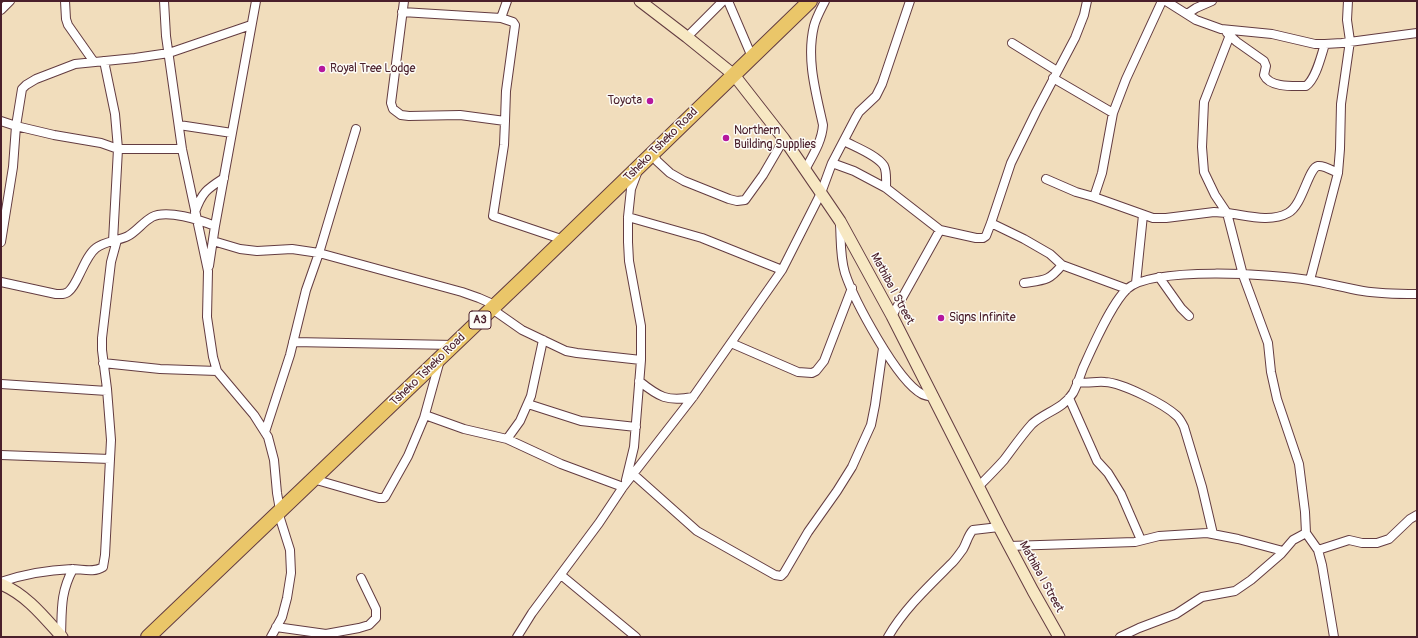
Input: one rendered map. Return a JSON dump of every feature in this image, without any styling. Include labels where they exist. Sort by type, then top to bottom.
[{"type":"highway","name":"Tsheko Tsheko Road","points":[[148,637],[564,240],[752,58],[806,3]]},
{"type":"street","points":[[1,10],[10,1]]},
{"type":"street","points":[[66,1],[66,19],[68,25],[94,62]]},
{"type":"street","points":[[164,1],[169,53],[182,149],[208,271]]},
{"type":"street","points":[[256,1],[208,271],[207,317],[213,357],[217,371],[254,415],[265,432],[274,460],[279,511],[290,550],[291,573],[285,608],[282,617],[271,637]]},
{"type":"street","points":[[404,1],[391,103],[393,109],[401,114],[409,116],[460,115],[505,121]]},
{"type":"street","points":[[501,18],[507,1]]},
{"type":"street","name":"Mathiba I Street","points":[[640,1],[734,75],[806,168],[840,221],[892,316],[1009,546],[1059,637]]},
{"type":"street","points":[[687,37],[723,1]]},
{"type":"street","points":[[728,1],[752,58]]},
{"type":"street","points":[[806,168],[815,152],[823,125],[812,77],[811,45],[814,26],[825,1]]},
{"type":"street","points":[[517,637],[532,613],[599,523],[623,486],[693,397],[782,270],[822,193],[832,163],[860,112],[871,102],[882,84],[910,1]]},
{"type":"street","points":[[832,163],[854,171],[886,188],[940,230],[980,239],[986,236],[1012,164],[1055,75],[1075,38],[1084,15],[1087,1]]},
{"type":"street","points":[[1094,197],[1102,173],[1113,113],[1126,79],[1162,1]]},
{"type":"street","points":[[1166,1],[1201,22],[1227,32],[1272,34],[1299,41],[1325,44],[1417,33]]},
{"type":"street","points":[[1187,14],[1212,1]]},
{"type":"street","points":[[1310,280],[1338,173],[1341,104],[1350,41],[1347,20],[1348,1]]},
{"type":"street","points":[[402,12],[501,18],[511,20],[515,25],[506,91],[504,145],[493,216],[564,240]]},
{"type":"street","points":[[1,242],[13,167],[16,126],[21,93],[26,85],[36,79],[75,64],[169,53],[251,25]]},
{"type":"street","points":[[1227,32],[1237,42],[1264,61],[1266,66],[1264,75],[1266,79],[1288,86],[1306,86],[1309,84],[1314,75],[1325,44]]},
{"type":"street","points":[[1227,32],[1204,102],[1202,119],[1204,172],[1215,195],[1227,213],[1243,275],[1268,343],[1271,372],[1277,398],[1300,464],[1306,533],[1318,550],[1322,565],[1334,637]]},
{"type":"street","points":[[1012,43],[1055,75],[1113,113]]},
{"type":"street","points":[[1,583],[44,571],[73,569],[94,570],[103,567],[105,555],[111,440],[103,363],[102,338],[115,241],[118,149],[115,114],[104,61]]},
{"type":"street","points":[[1,122],[54,135],[101,143],[118,149],[182,149]]},
{"type":"street","points":[[179,126],[232,133]]},
{"type":"street","points":[[265,432],[293,342],[306,290],[319,253],[356,129]]},
{"type":"street","points":[[653,154],[657,161],[670,173],[684,181],[729,199],[742,201],[745,200],[763,175],[784,139]]},
{"type":"street","points":[[844,141],[872,155],[884,166],[886,174],[886,188]]},
{"type":"street","points":[[623,486],[632,460],[641,360],[640,326],[629,261],[628,217],[631,189],[639,166]]},
{"type":"street","points":[[1046,179],[1070,190],[1143,215],[1160,219],[1202,214],[1227,213],[1265,218],[1289,213],[1298,204],[1312,170],[1315,167],[1322,166],[1338,173]]},
{"type":"street","points":[[196,216],[201,197],[204,192],[224,178]]},
{"type":"street","points":[[1,282],[56,294],[64,294],[72,288],[79,272],[95,248],[128,236],[152,217],[158,215],[196,216],[215,226]]},
{"type":"street","points":[[1136,283],[1143,215]]},
{"type":"street","points":[[628,217],[702,238],[782,270]]},
{"type":"street","points":[[840,221],[843,262],[846,274],[883,348],[912,386],[922,394],[934,397]]},
{"type":"street","points":[[991,224],[1024,239],[1050,254],[1062,264],[1128,289]]},
{"type":"street","points":[[892,316],[940,230]]},
{"type":"street","points":[[213,241],[240,249],[257,251],[292,249],[319,253],[362,264],[479,298],[522,330],[557,348],[577,353],[641,360]]},
{"type":"street","points":[[1024,283],[1045,280],[1054,275],[1062,264]]},
{"type":"street","points":[[979,486],[1003,461],[1033,423],[1058,408],[1069,398],[1074,391],[1116,303],[1128,289],[1136,283],[1158,277],[1202,274],[1243,275],[1288,277],[1363,291],[1417,294]]},
{"type":"street","points":[[1158,277],[1181,308],[1189,316]]},
{"type":"street","points":[[732,343],[798,372],[805,373],[816,371],[824,361],[852,288]]},
{"type":"street","points":[[508,439],[520,421],[528,404],[533,389],[543,340]]},
{"type":"street","points":[[293,342],[454,345]]},
{"type":"street","points":[[633,474],[696,531],[775,576],[781,576],[808,532],[852,467],[871,425],[883,348]]},
{"type":"street","points":[[313,479],[384,498],[408,456],[425,415],[440,357]]},
{"type":"street","points":[[103,363],[160,369],[217,371]]},
{"type":"street","points":[[639,380],[655,394],[665,398],[683,399],[693,397]]},
{"type":"street","points":[[1077,382],[1086,384],[1106,382],[1113,383],[1151,398],[1178,418],[1184,427],[1202,487],[1213,534]]},
{"type":"street","points":[[1,384],[107,391]]},
{"type":"street","points":[[1069,398],[1097,461],[1108,473],[1121,494],[1141,540]]},
{"type":"street","points":[[528,404],[581,421],[636,427]]},
{"type":"street","points":[[425,415],[464,429],[508,439],[561,464],[623,486]]},
{"type":"street","points":[[1,455],[110,459]]},
{"type":"street","points":[[1318,550],[1349,540],[1362,543],[1377,543],[1388,539],[1410,519],[1417,515]]},
{"type":"street","points":[[888,637],[897,622],[952,563],[963,549],[970,533],[973,530],[999,526]]},
{"type":"street","points":[[1009,546],[1110,544],[1135,542],[1159,536],[1195,533],[1213,534],[1238,539],[1283,551]]},
{"type":"street","points":[[1120,637],[1176,614],[1202,597],[1235,591],[1251,580],[1293,540],[1306,533]]},
{"type":"street","points":[[62,636],[62,597],[73,569]]},
{"type":"street","points":[[561,575],[636,637]]},
{"type":"street","points":[[276,627],[304,634],[326,634],[369,625],[376,618],[376,609],[361,578]]},
{"type":"street","points":[[1,583],[35,607],[62,636]]},
{"type":"place","name":"Royal Tree Lodge","points":[[322,69]]},
{"type":"place","name":"Toyota","points":[[650,101]]},
{"type":"place","name":"Northern Building Supplies","points":[[726,138]]},
{"type":"place","name":"Signs Infinite","points":[[941,318]]}]
